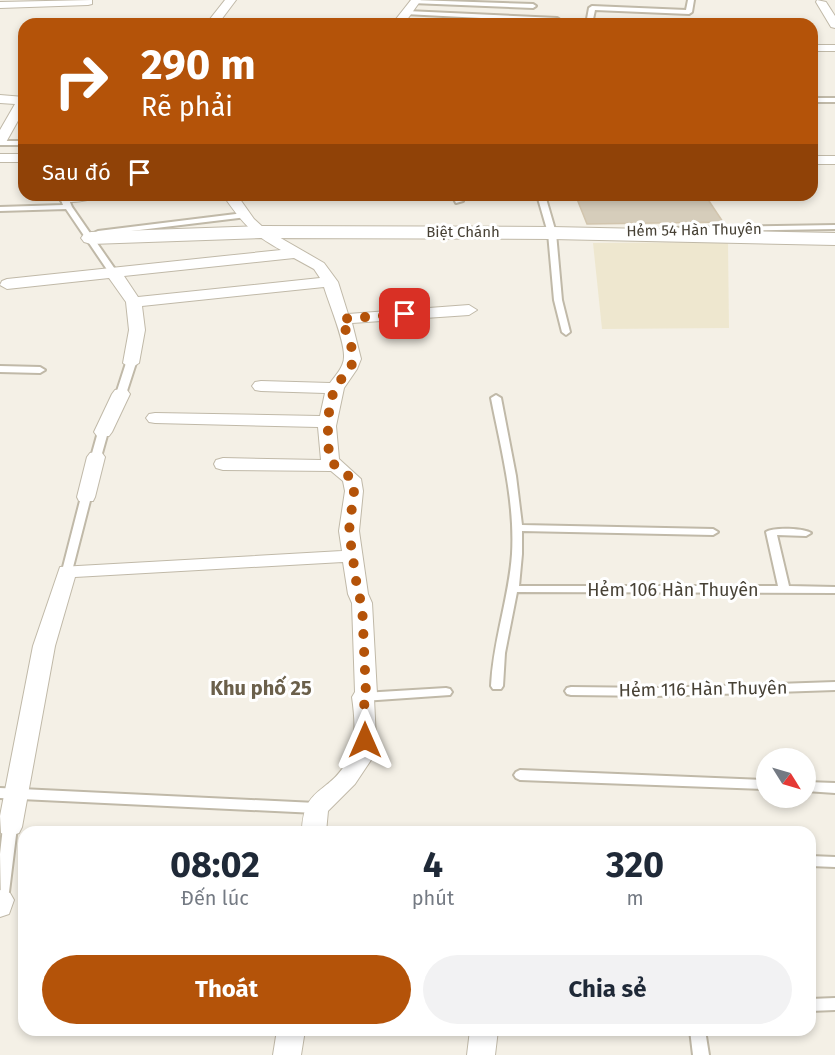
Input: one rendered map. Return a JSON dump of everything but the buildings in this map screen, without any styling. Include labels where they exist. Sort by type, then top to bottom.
[{"type":"street","points":[[217,18],[231,0]]},
{"type":"street","points":[[403,18],[415,1]]},
{"type":"street","points":[[0,5],[88,2]]},
{"type":"street","points":[[820,2],[835,25]]},
{"type":"street","points":[[818,48],[835,48]]},
{"type":"street","points":[[0,99],[18,101]]},
{"type":"street","points":[[0,142],[18,110]]},
{"type":"street","points":[[0,158],[18,158]]},
{"type":"street","points":[[818,160],[835,160]]},
{"type":"street","points":[[234,201],[260,232],[319,266],[330,282],[353,359],[350,369],[335,388],[328,422],[329,454],[330,461],[352,479],[354,491],[349,531],[358,594],[362,603],[366,694],[363,697],[368,727],[357,766],[316,808],[314,826]]},
{"type":"street","name":"Biệt Chánh","points":[[89,236],[260,232],[552,233],[835,239]]},
{"type":"street","points":[[7,284],[297,253]]},
{"type":"street","points":[[113,272],[134,302],[137,330],[131,363]]},
{"type":"street","points":[[134,302],[330,282]]},
{"type":"street","points":[[341,319],[469,310]]},
{"type":"street","points":[[261,386],[335,388]]},
{"type":"street","points":[[103,432],[121,394]]},
{"type":"street","points":[[155,418],[328,422]]},
{"type":"street","points":[[86,497],[96,457]]},
{"type":"street","points":[[223,464],[335,466]]},
{"type":"street","points":[[10,827],[7,794],[44,646],[67,571],[352,556]]},
{"type":"street","points":[[287,1055],[290,1036]]},
{"type":"street","points":[[481,1055],[483,1036]]},
{"type":"lane","points":[[588,0],[587,6],[592,8],[689,12],[691,0]]},
{"type":"lane","points":[[415,1],[533,6]]},
{"type":"lane","points":[[590,18],[592,8]]},
{"type":"lane","points":[[407,13],[513,18]]},
{"type":"lane","points":[[818,100],[835,100]]},
{"type":"lane","points":[[0,142],[18,143]]},
{"type":"lane","points":[[0,209],[58,201]]},
{"type":"lane","points":[[66,201],[113,272]]},
{"type":"lane","points":[[543,201],[552,233],[558,300],[566,332]]},
{"type":"lane","points":[[89,236],[244,215]]},
{"type":"lane","name":"Hẻm 54 Hàn Thuyên","points":[[552,233],[835,227]]},
{"type":"lane","points":[[121,394],[131,363]]},
{"type":"lane","points":[[0,369],[40,370]]},
{"type":"lane","points":[[496,398],[514,494],[517,528],[517,555],[512,589],[499,644],[497,686]]},
{"type":"lane","points":[[96,457],[103,432]]},
{"type":"lane","points":[[67,571],[86,497]]},
{"type":"lane","points":[[517,528],[713,531]]},
{"type":"lane","points":[[784,590],[771,532],[806,533]]},
{"type":"lane","name":"Hẻm 106 Hàn Thuyên","points":[[512,589],[835,590]]},
{"type":"lane","name":"Hẻm 116 Hàn Thuyên","points":[[571,691],[667,692],[835,686]]},
{"type":"lane","points":[[363,697],[446,692]]},
{"type":"lane","points":[[520,775],[756,785]]},
{"type":"lane","points":[[816,787],[835,788]]},
{"type":"lane","points":[[7,794],[316,808]]},
{"type":"lane","points":[[0,903],[10,827]]},
{"type":"lane","points":[[816,861],[835,862]]},
{"type":"lane","points":[[816,1005],[835,1004]]},
{"type":"lane","points":[[698,1036],[702,1055]]},
{"type":"shaded area","points":[[728,242],[729,328],[602,329],[593,243]]},
{"type":"district","name":"Khu phố 25","points":[[261,688]]},
{"type":"route","points":[[365,740],[368,727],[363,697],[366,694],[362,603],[358,594],[349,531],[354,491],[352,479],[330,461],[327,426],[335,388],[350,369],[353,359],[341,319],[405,314]]}]
